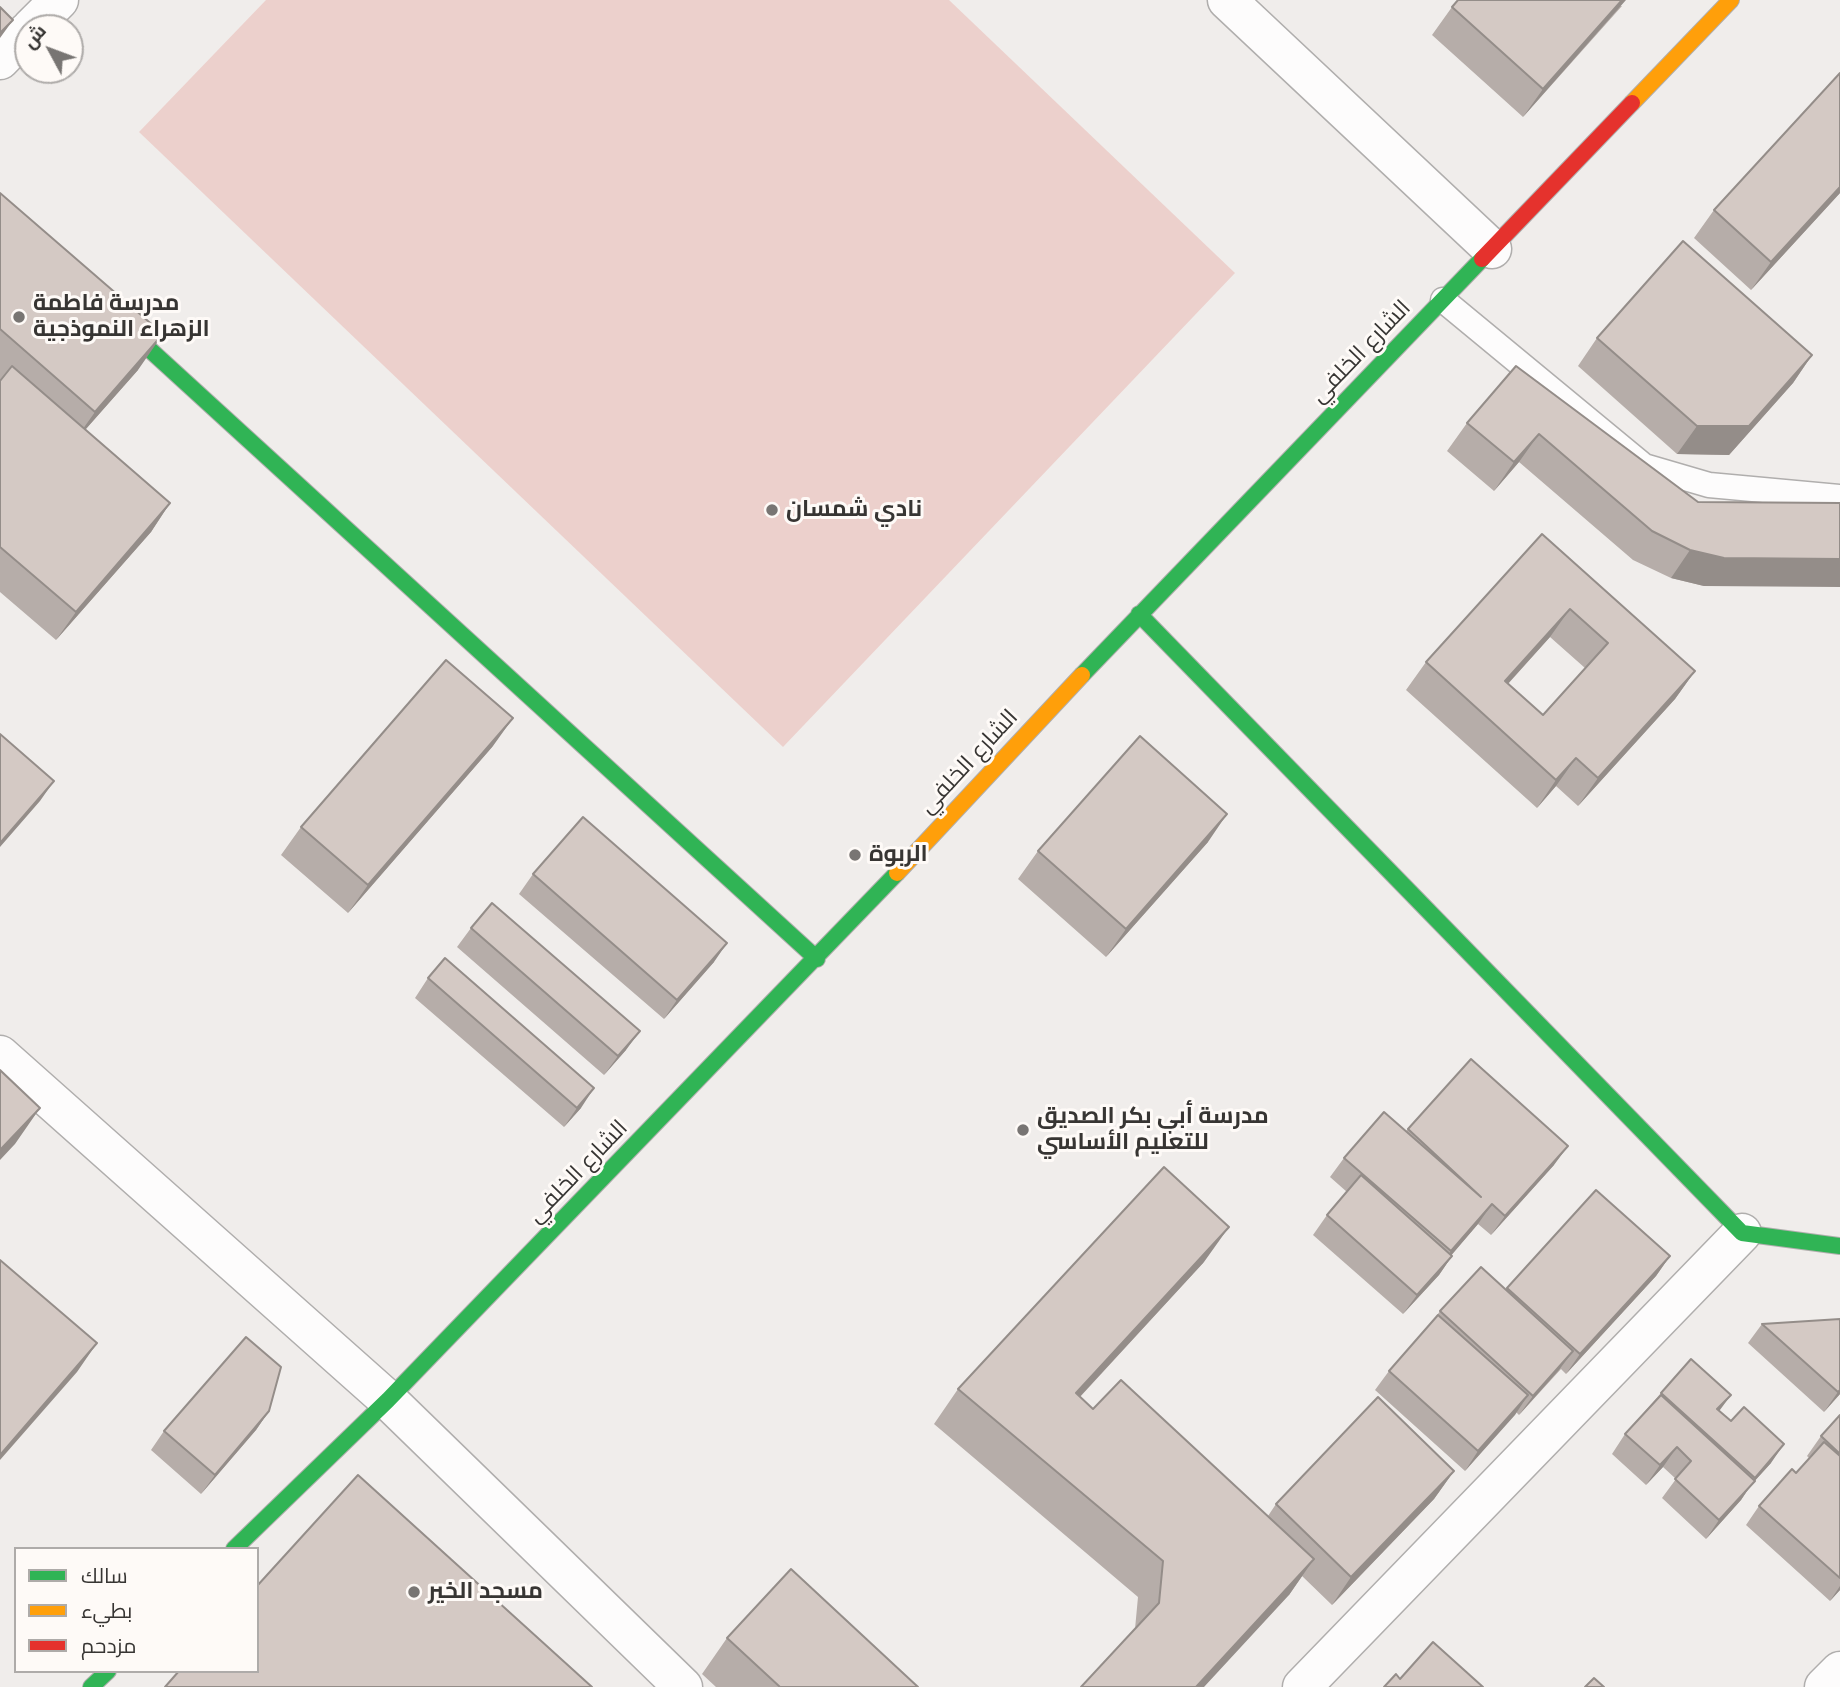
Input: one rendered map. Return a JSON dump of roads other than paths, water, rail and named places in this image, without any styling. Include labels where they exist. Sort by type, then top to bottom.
[{"type":"street","points":[[45,14],[59,0]]},
{"type":"street","points":[[1227,0],[1492,249]]},
{"type":"street","name":"الشارع الخلفي","points":[[236,1547],[388,1400],[817,959],[1139,614],[1731,0]]},
{"type":"street","points":[[0,60],[14,46]]},
{"type":"street","points":[[102,306],[817,959]]},
{"type":"street","points":[[1139,614],[1742,1233],[1840,1246]]},
{"type":"street","points":[[0,1055],[388,1400],[677,1685]]},
{"type":"street","points":[[1302,1687],[1742,1233]]},
{"type":"street","points":[[1824,1687],[1840,1671]]},
{"type":"street","points":[[92,1687],[106,1673]]},
{"type":"lane","points":[[1443,300],[1644,466],[1709,485],[1840,498]]},
{"type":"place","name":"مدرسة فاطمة الزهراء النموذجية","points":[[19,317]]},
{"type":"place","name":"نادي شمسان","points":[[772,510]]},
{"type":"place","name":"الربوة","points":[[855,855]]},
{"type":"place","name":"مدرسة أبي بكر الصديق للتعليم الأساسي","points":[[1023,1130]]},
{"type":"place","name":"مسجد الخير","points":[[414,1592]]}]
